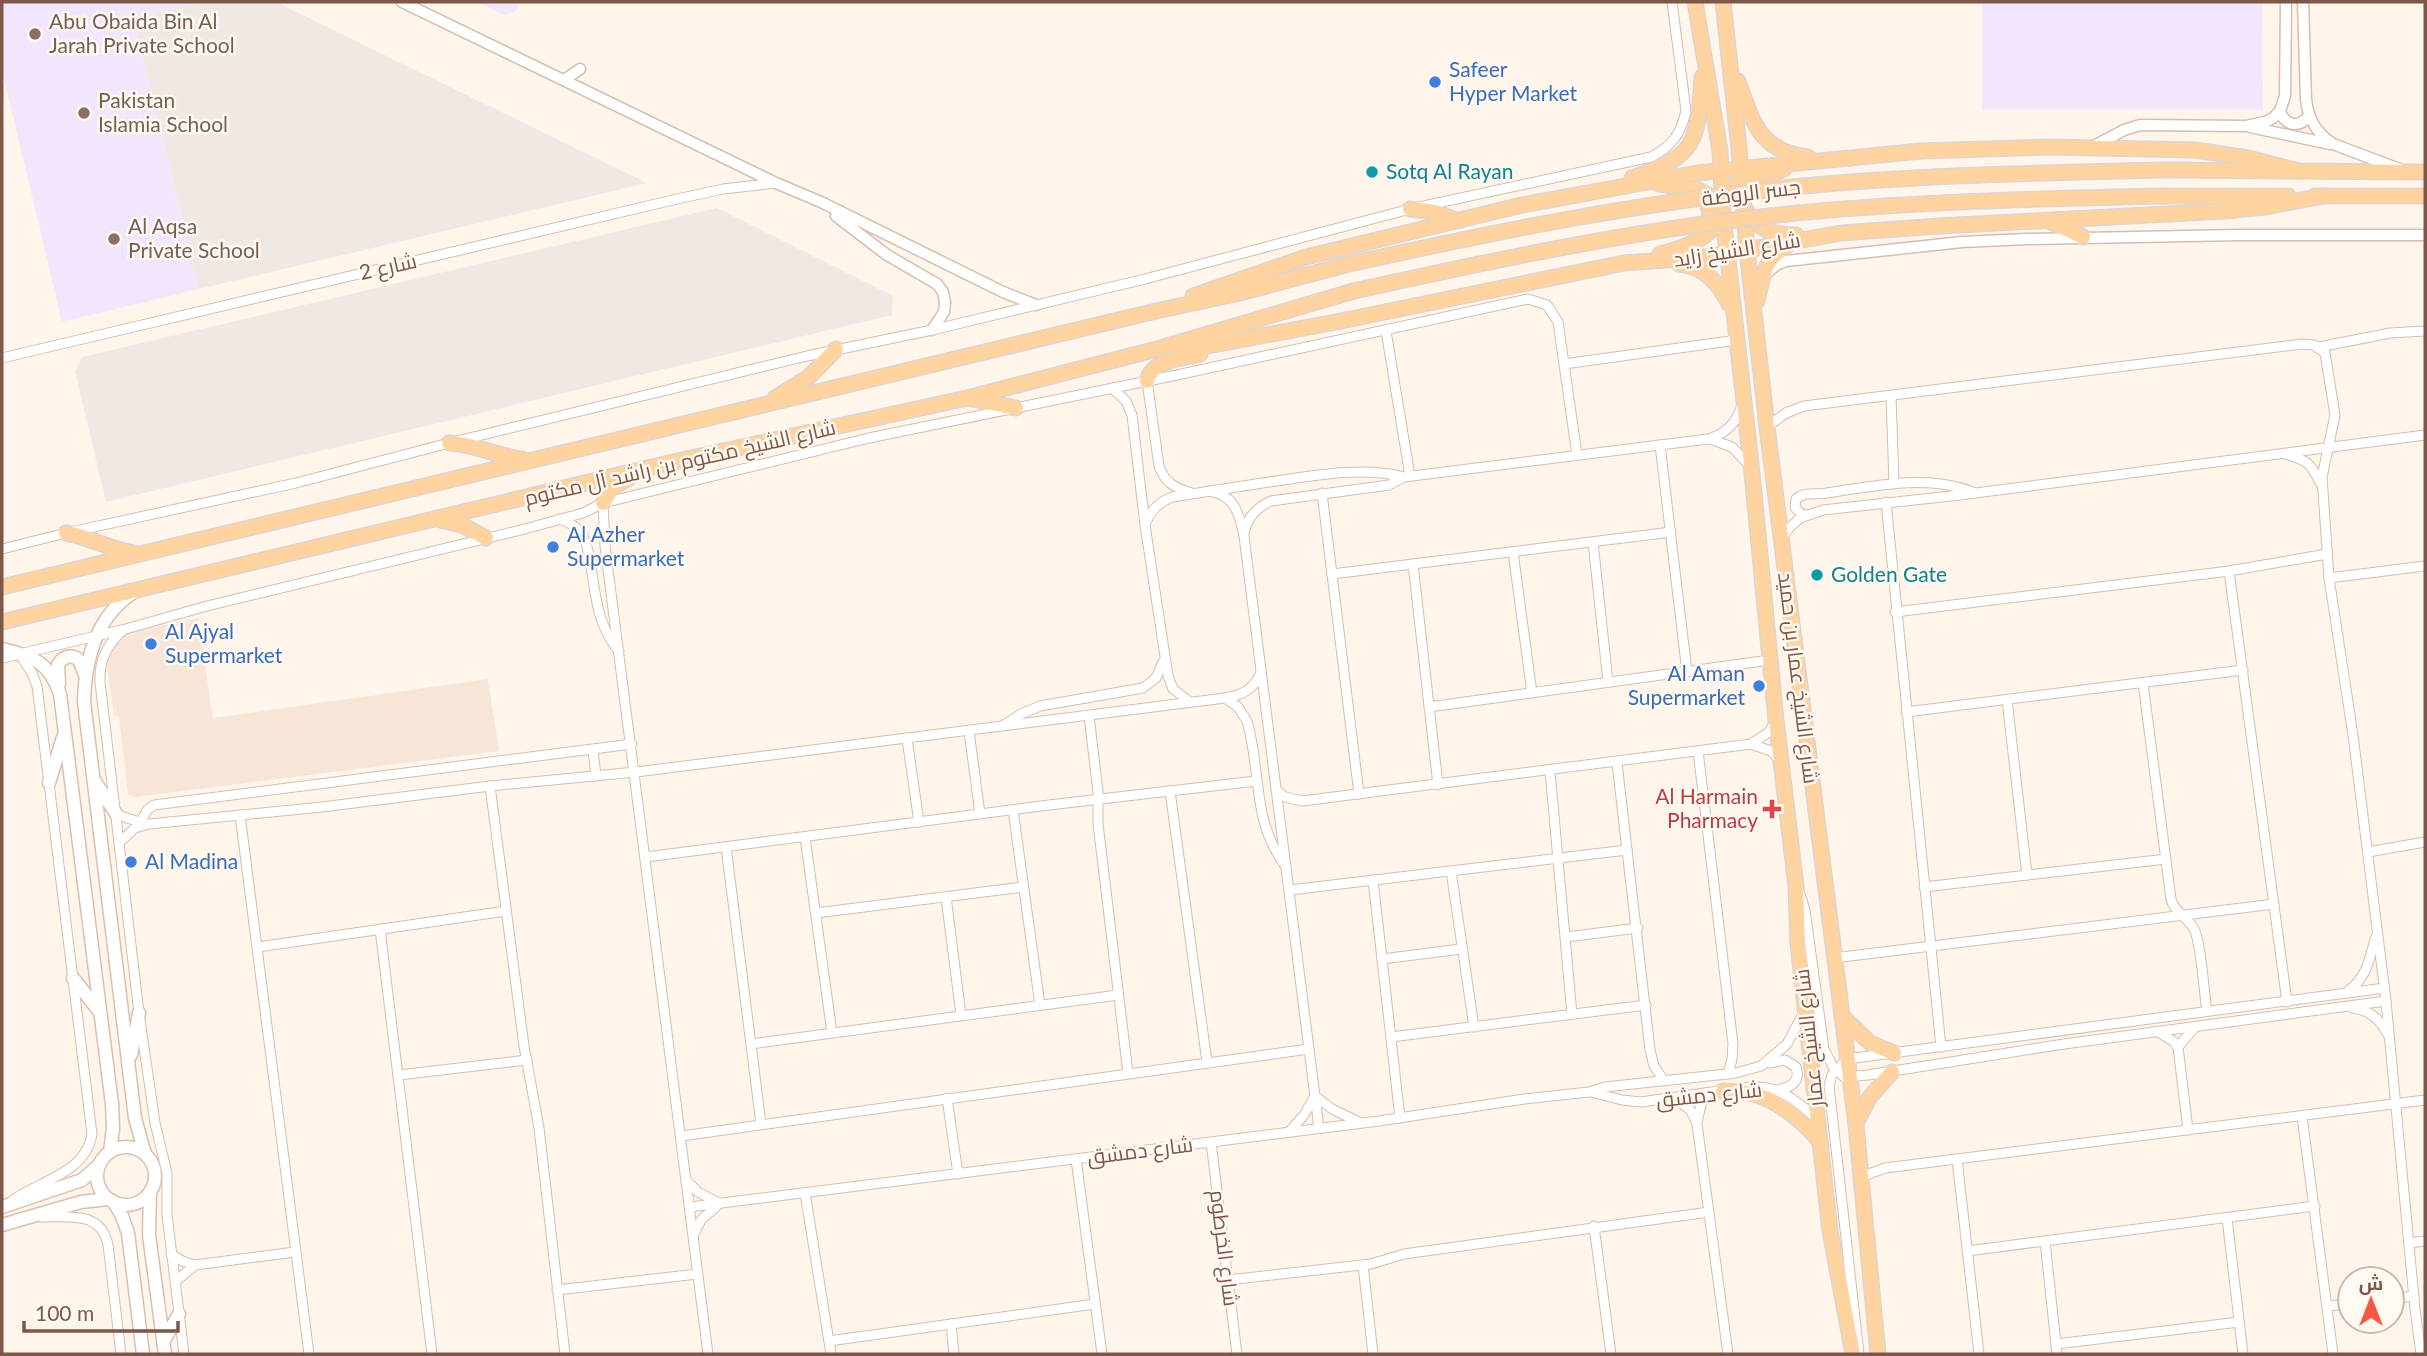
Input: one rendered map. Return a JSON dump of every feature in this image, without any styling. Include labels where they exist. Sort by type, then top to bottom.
[{"type":"main road","name":"شارع الشيخ عمار بن حميد","points":[[1695,2],[1720,151],[1745,208],[1746,250],[1780,540],[1847,1059],[1842,1074],[1856,1125],[1878,1354]]},
{"type":"main road","name":"شارع الشيخ عمار بن حميد","points":[[1723,2],[1730,63],[1732,176],[1723,208],[1776,720]]},
{"type":"main road","points":[[1586,193],[1661,168],[1679,157],[1687,148],[1697,127],[1704,59]]},
{"type":"main road","points":[[1730,63],[1751,119],[1768,142],[1791,154],[1832,158]]},
{"type":"main road","points":[[1732,176],[1832,158],[1963,148],[2195,150],[2248,158],[2299,171],[2425,172]]},
{"type":"main road","points":[[1794,163],[1777,173],[1751,182],[1746,190],[1745,208],[1761,228],[1781,234],[1841,233]]},
{"type":"main road","name":"جسر الروضة","points":[[1345,265],[1507,230],[1755,191],[1947,175],[2163,170],[2299,171]]},
{"type":"main road","points":[[1156,311],[1230,282],[1306,257],[1522,205],[1680,175],[1759,178]]},
{"type":"main road","points":[[1624,263],[1674,251],[1704,237],[1714,229],[1732,176]]},
{"type":"main road","points":[[1643,184],[1699,190],[1723,208],[1745,232]]},
{"type":"main road","points":[[1699,190],[1710,209],[1710,222],[1704,237]]},
{"type":"main road","name":"جسر الروضة","points":[[1354,291],[1595,241],[1748,218],[1938,202],[2163,196],[2323,196]]},
{"type":"main road","points":[[2323,196],[2425,196]]},
{"type":"main road","name":"شارع الشيخ زايد","points":[[1157,349],[1188,349],[1213,345],[1624,263],[1685,259],[1841,233],[2235,210],[2323,196]]},
{"type":"main road","points":[[1410,209],[1435,212],[1458,220]]},
{"type":"main road","points":[[2046,220],[2083,237]]},
{"type":"main road","points":[[1754,312],[1769,260],[1794,242]]},
{"type":"main road","points":[[1584,271],[1678,264],[1693,267],[1708,275],[1723,291],[1734,316]]},
{"type":"main road","name":"شارع الشيخ مكتوم بن راشد آل مكتوم","points":[[2,587],[1240,293],[1345,265]]},
{"type":"main road","name":"شارع الشيخ مكتوم بن راشد آل مكتوم","points":[[2,622],[657,466],[967,398],[1157,349],[1354,291]]},
{"type":"main road","points":[[1147,381],[1149,373],[1156,366],[1168,362],[1326,327],[1341,321]]},
{"type":"main road","points":[[760,407],[809,377],[836,349]]},
{"type":"main road","points":[[967,398],[1016,408]]},
{"type":"main road","points":[[449,443],[471,446],[505,457],[530,460]]},
{"type":"main road","points":[[603,503],[613,487],[657,466]]},
{"type":"main road","points":[[435,520],[453,522],[486,538]]},
{"type":"main road","points":[[66,533],[86,537],[119,550],[143,553]]},
{"type":"main road","points":[[2,1225],[88,1200],[137,1203],[154,1185],[154,1168],[145,1154],[135,1118],[84,716],[85,675],[96,636],[112,609],[139,589]]},
{"type":"main road","points":[[2,649],[29,656],[46,667],[60,694]]},
{"type":"main road","points":[[85,675],[82,664],[75,657],[60,660],[57,670],[112,1104],[110,1152]]},
{"type":"main road","name":"شارع الشيخ عمار","points":[[1776,720],[1796,886],[1798,944],[1805,1009],[1834,1257],[1856,1354]]},
{"type":"main road","points":[[49,783],[65,733]]},
{"type":"main road","points":[[92,779],[117,815]]},
{"type":"main road","points":[[73,978],[99,1012]]},
{"type":"main road","points":[[128,1065],[139,1013]]},
{"type":"main road","points":[[1842,1016],[1870,1043],[1894,1053]]},
{"type":"main road","points":[[1856,1125],[1870,1097],[1892,1072]]},
{"type":"main road","points":[[1723,1091],[1766,1098],[1803,1122],[1821,1142]]},
{"type":"main road","points":[[3,1206],[82,1180],[110,1152],[124,1147],[145,1154]]},
{"type":"main road","points":[[99,1165],[99,1187],[122,1216],[128,1233],[143,1354]]},
{"type":"main road","points":[[150,1192],[149,1235],[164,1348]]},
{"type":"main road","points":[[164,1348],[179,1314]]},
{"type":"main road","points":[[137,1354],[141,1340]]},
{"type":"street","points":[[402,2],[810,199],[854,228],[887,255],[937,284],[943,292],[944,312],[932,330]]},
{"type":"street","points":[[2,549],[296,483],[836,349],[932,330],[1145,279],[1410,209],[1651,157],[1665,150],[1679,133],[1686,111],[1672,2]]},
{"type":"street","points":[[2246,126],[2265,122],[2280,111],[2286,92],[2286,2]]},
{"type":"street","points":[[2304,2],[2309,115],[2318,132],[2333,144]]},
{"type":"street","points":[[564,80],[580,69]]},
{"type":"street","points":[[2280,111],[2284,120],[2293,125],[2302,123],[2309,115]]},
{"type":"street","points":[[2090,148],[2124,130],[2140,125],[2246,126],[2333,144],[2407,172]]},
{"type":"street","name":"شارع 2","points":[[2,358],[677,199],[776,183]]},
{"type":"street","points":[[810,199],[1003,292],[1036,305]]},
{"type":"street","points":[[1759,293],[1767,274],[1776,265],[1786,261],[1962,242],[2083,237],[2425,235]]},
{"type":"street","points":[[2,658],[486,538],[583,513],[603,503],[869,438],[1528,299],[1547,305],[1558,322],[1577,455]]},
{"type":"street","points":[[1386,331],[1407,476]]},
{"type":"street","points":[[1767,427],[1786,413],[1804,406],[2302,344],[2319,347],[2390,333],[2425,331]]},
{"type":"street","points":[[1564,364],[1737,340]]},
{"type":"street","points":[[2319,347],[2327,357],[2335,405],[2321,485],[2329,578],[2385,988],[2421,1354]]},
{"type":"street","points":[[1147,381],[1162,475],[1175,488],[1194,494]]},
{"type":"street","points":[[1112,388],[1126,401],[1132,415],[1164,656],[1173,689],[1190,702]]},
{"type":"street","points":[[1145,525],[1152,510],[1164,500],[1209,491],[1324,474],[1378,473],[1407,476],[1708,439],[1725,432],[1733,423],[1740,411],[1742,396]]},
{"type":"street","points":[[1892,396],[1894,484]]},
{"type":"street","points":[[1975,492],[1933,484],[1894,484],[1802,495],[1796,499],[1796,507],[1800,513],[1807,514],[2425,435]]},
{"type":"street","points":[[1708,439],[1732,447],[1745,458],[1752,473]]},
{"type":"street","points":[[1660,445],[1687,672]]},
{"type":"street","points":[[2280,453],[2308,462],[2321,485]]},
{"type":"street","points":[[1244,536],[1249,518],[1262,505],[1280,499],[1389,485],[1407,476]]},
{"type":"street","points":[[1209,491],[1217,492],[1231,500],[1240,514],[1244,536],[1319,1128]]},
{"type":"street","points":[[1322,493],[1359,794]]},
{"type":"street","points":[[1886,502],[1941,1047]]},
{"type":"street","points":[[603,503],[605,546],[708,1354]]},
{"type":"street","points":[[1780,540],[1794,522],[1807,514]]},
{"type":"street","points":[[560,519],[576,527],[584,538],[599,616],[607,635],[620,652]]},
{"type":"street","points":[[1332,574],[1671,532]]},
{"type":"street","points":[[1593,542],[1608,682]]},
{"type":"street","points":[[1513,552],[1532,693]]},
{"type":"street","points":[[1895,612],[2230,571],[2327,554]]},
{"type":"street","points":[[1413,564],[1438,785]]},
{"type":"street","points":[[2329,578],[2425,566]]},
{"type":"street","points":[[2230,571],[2287,1002]]},
{"type":"street","points":[[122,630],[106,650],[100,674],[139,1013],[155,1124],[167,1173],[167,1215],[184,1354]]},
{"type":"street","points":[[3,1206],[29,1189],[72,1168],[82,1159],[89,1147],[91,1127],[35,679],[19,654]]},
{"type":"street","points":[[1004,725],[1021,713],[1040,706],[1143,688],[1160,672],[1164,656]]},
{"type":"street","points":[[1429,706],[1770,660]]},
{"type":"street","points":[[1906,712],[2243,670]]},
{"type":"street","points":[[117,815],[145,823],[240,815],[907,740],[1004,725],[1031,724],[1225,698],[1247,692],[1256,683],[1261,672]]},
{"type":"street","points":[[2143,683],[2172,904],[2195,932],[2207,1011]]},
{"type":"street","points":[[1225,698],[1238,707],[1247,720],[1259,809],[1266,834],[1287,868]]},
{"type":"street","points":[[2007,699],[2027,876]]},
{"type":"street","points":[[1089,716],[1098,824],[1128,1073]]},
{"type":"street","points":[[1276,790],[1285,797],[1302,801],[1751,744],[1769,732],[1776,720]]},
{"type":"street","points":[[969,731],[980,814]]},
{"type":"street","points":[[907,740],[919,822]]},
{"type":"street","points":[[145,823],[147,810],[154,805],[632,744]]},
{"type":"street","points":[[1751,744],[1771,751],[1782,762]]},
{"type":"street","points":[[593,750],[596,776]]},
{"type":"street","points":[[1698,751],[1733,1044],[1728,1074]]},
{"type":"street","points":[[1617,762],[1652,1058],[1664,1081]]},
{"type":"street","points":[[1550,771],[1572,1015]]},
{"type":"street","points":[[646,857],[1255,781]]},
{"type":"street","points":[[490,786],[527,1060],[539,1128],[565,1354]]},
{"type":"street","points":[[1170,791],[1207,1062]]},
{"type":"street","points":[[1280,819],[1289,808],[1302,801]]},
{"type":"street","points":[[1013,810],[1040,1005]]},
{"type":"street","points":[[240,815],[309,1354]]},
{"type":"street","points":[[120,842],[145,823]]},
{"type":"street","points":[[805,837],[832,1033]]},
{"type":"street","points":[[2368,852],[2425,842]]},
{"type":"street","points":[[726,847],[761,1124]]},
{"type":"street","points":[[1290,890],[1628,850]]},
{"type":"street","points":[[1924,887],[2166,859]]},
{"type":"street","points":[[1451,871],[1474,1027]]},
{"type":"street","points":[[1373,880],[1400,1118]]},
{"type":"street","points":[[1796,886],[1805,911],[1824,1049],[1829,1062],[1842,1074]]},
{"type":"street","points":[[816,913],[1023,887]]},
{"type":"street","points":[[946,897],[961,1015]]},
{"type":"street","points":[[1834,958],[2274,904]]},
{"type":"street","points":[[258,947],[506,911]]},
{"type":"street","points":[[1566,937],[1637,928]]},
{"type":"street","points":[[380,929],[432,1354]]},
{"type":"street","points":[[2345,993],[2359,982],[2368,966],[2377,931]]},
{"type":"street","points":[[1382,960],[1461,949]]},
{"type":"street","points":[[1847,1059],[2385,988]]},
{"type":"street","points":[[751,1044],[1118,995]]},
{"type":"street","points":[[1856,1354],[1829,1097],[1829,1086],[1842,1074],[1892,1072],[2196,1026],[2386,1001]]},
{"type":"street","points":[[1391,1037],[1646,1005]]},
{"type":"street","points":[[2343,1006],[2360,1009],[2376,1017],[2390,1037]]},
{"type":"street","name":"شارع دمشق","points":[[690,1207],[1362,1123],[1589,1092],[1605,1087],[1728,1074],[1762,1066],[1787,1044],[1805,1009]]},
{"type":"street","points":[[2178,1047],[2196,1026]]},
{"type":"street","points":[[2157,1032],[2178,1047],[2188,1130]]},
{"type":"street","points":[[681,1136],[1309,1049]]},
{"type":"street","points":[[399,1075],[527,1060]]},
{"type":"street","points":[[1762,1066],[1785,1060],[1796,1067],[1797,1079],[1793,1085],[1778,1090]]},
{"type":"street","name":"شارع دمشق","points":[[1589,1092],[1632,1102],[1762,1086],[1778,1090],[1796,1100],[1818,1120]]},
{"type":"street","points":[[1708,1093],[1699,1111],[1697,1124],[1728,1354]]},
{"type":"street","points":[[1315,1096],[1342,1114],[1362,1123]]},
{"type":"street","points":[[1289,1132],[1304,1115],[1315,1096]]},
{"type":"street","points":[[947,1098],[958,1174]]},
{"type":"street","points":[[1675,1098],[1686,1106],[1697,1124]]},
{"type":"street","points":[[1861,1177],[1885,1168],[2425,1100]]},
{"type":"street","points":[[2302,1116],[2333,1354]]},
{"type":"street","name":"شارع الخرطوم","points":[[1210,1142],[1237,1354]]},
{"type":"street","points":[[1076,1159],[1102,1354]]},
{"type":"street","points":[[1957,1159],[1979,1354]]},
{"type":"street","points":[[686,1180],[705,1197],[721,1203],[701,1220],[693,1236]]},
{"type":"street","points":[[805,1193],[831,1354]]},
{"type":"street","points":[[1967,1251],[2315,1206]]},
{"type":"street","points":[[1228,1280],[1363,1265],[1404,1254],[1709,1212]]},
{"type":"street","points":[[30,1217],[80,1217],[93,1221],[103,1231],[121,1354]]},
{"type":"street","points":[[2227,1218],[2243,1354]]},
{"type":"street","points":[[1594,1226],[1611,1354]]},
{"type":"street","points":[[2045,1241],[2057,1354]]},
{"type":"street","points":[[2409,1243],[2425,1241]]},
{"type":"street","points":[[171,1254],[195,1265],[295,1252]]},
{"type":"street","points":[[175,1282],[195,1265]]},
{"type":"street","points":[[1363,1265],[1373,1354]]},
{"type":"street","points":[[557,1290],[697,1274]]},
{"type":"street","points":[[2406,1297],[2414,1296]]},
{"type":"street","points":[[829,1341],[1095,1304]]},
{"type":"street","points":[[2327,1306],[2336,1305]]},
{"type":"street","points":[[2056,1344],[2239,1322]]},
{"type":"street","points":[[951,1324],[954,1354]]},
{"type":"shaded area","points":[[2,2],[202,2],[134,18],[199,289],[62,322],[2,70]]},
{"type":"shaded area","points":[[202,2],[276,2],[647,183],[199,289],[134,18]]},
{"type":"shaded area","points":[[478,2],[520,2],[516,11],[505,15]]},
{"type":"shaded area","points":[[1982,2],[2262,2],[2263,110],[1982,110]]},
{"type":"shaded area","points":[[717,208],[893,296],[892,315],[106,502],[75,371],[82,357]]},
{"type":"shaded area","points":[[198,618],[213,718],[488,679],[499,751],[135,797],[128,794],[119,717],[114,715],[105,650],[113,636]]},
{"type":"place","name":"Abu Obaida Bin Al Jarah Private School","points":[[35,34]]},
{"type":"place","name":"Safeer Hyper Market","points":[[1435,82]]},
{"type":"place","name":"Pakistan Islamia School","points":[[84,113]]},
{"type":"place","name":"Sotq Al Rayan","points":[[1372,172]]},
{"type":"place","name":"Al Aqsa Private School","points":[[114,239]]},
{"type":"place","name":"Al Azher Supermarket","points":[[553,547]]},
{"type":"place","name":"Golden Gate","points":[[1817,575]]},
{"type":"place","name":"Al Ajyal Supermarket","points":[[151,644]]},
{"type":"place","name":"Al Aman Supermarket","points":[[1759,686]]},
{"type":"place","name":"Al Harmain Pharmacy","points":[[1772,809]]},
{"type":"place","name":"Al Madina","points":[[131,862]]}]
